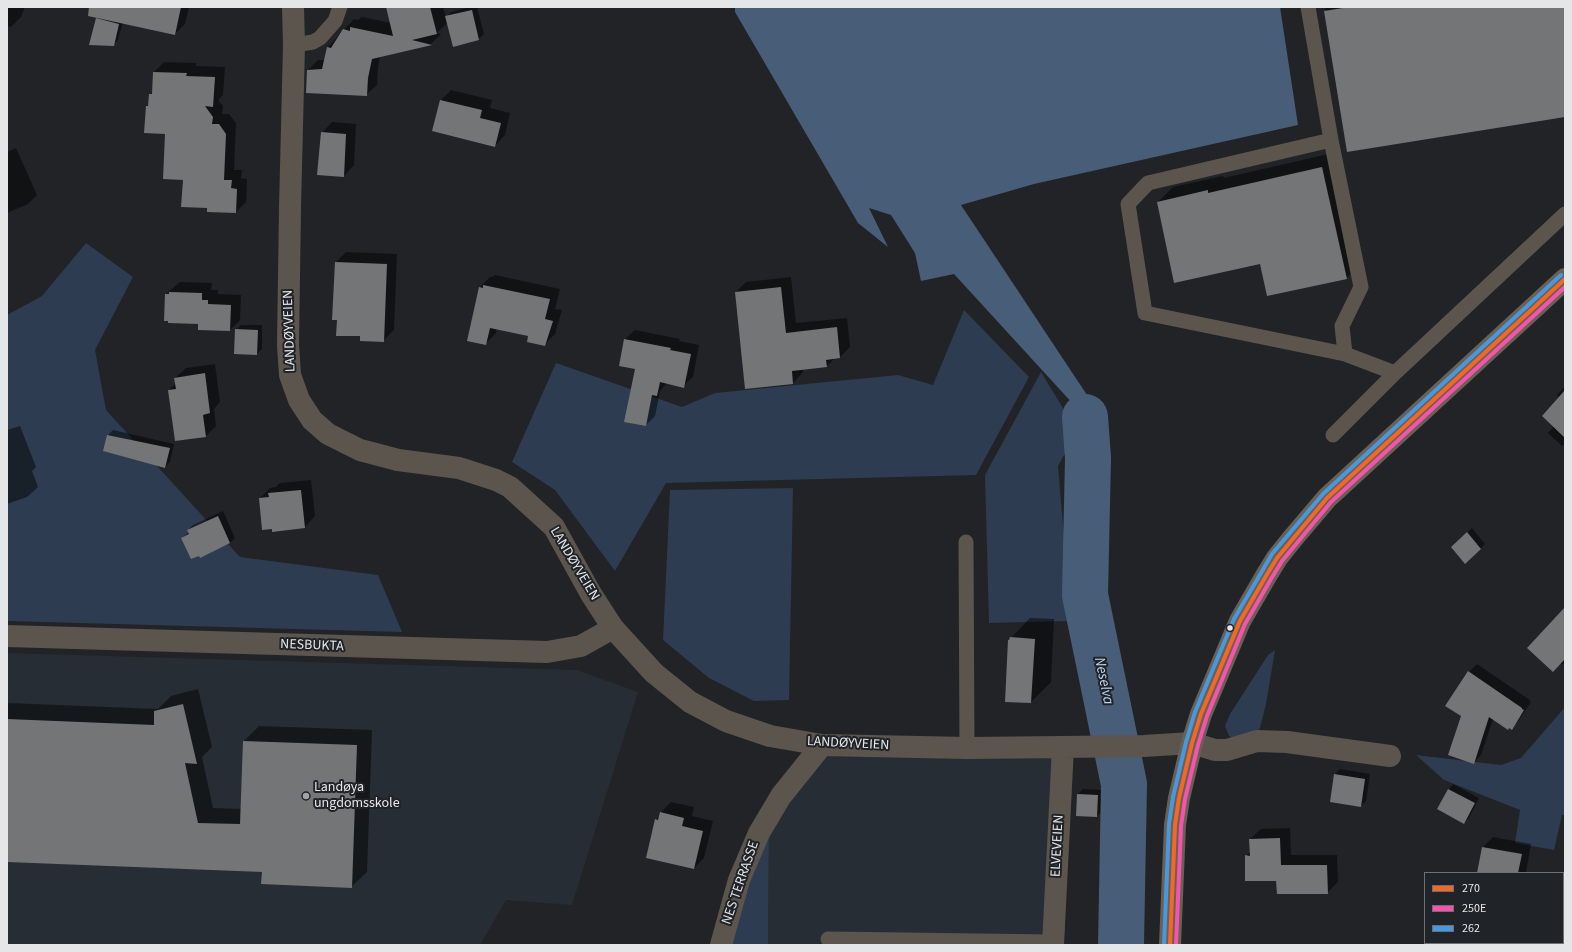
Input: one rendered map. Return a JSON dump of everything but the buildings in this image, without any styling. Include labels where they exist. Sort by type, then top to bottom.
[{"type":"main road","points":[[1170,945],[1175,825],[1179,798],[1192,743],[1201,714],[1240,621],[1277,558],[1327,498],[1565,279]]},
{"type":"street","name":"LANDØYVEIEN","points":[[293,7],[294,45],[288,345],[290,375],[299,400],[312,420],[328,434],[360,450],[398,460],[459,468],[496,480],[510,487],[554,527],[591,594],[613,628],[654,673],[690,702],[726,721],[770,736],[822,745],[967,748],[1144,746],[1192,743]]},
{"type":"street","name":"NESBUKTA","points":[[7,636],[547,652],[580,646],[613,628]]},
{"type":"street","points":[[1192,743],[1214,750],[1227,750],[1257,741],[1287,742],[1390,756]]},
{"type":"street","name":"NES TERRASSE","points":[[721,945],[740,880],[759,833],[780,796],[822,745]]},
{"type":"street","name":"ELVEVEIEN","points":[[1053,943],[1063,747]]},
{"type":"lane","points":[[294,45],[313,42],[325,34],[335,21],[340,7]]},
{"type":"lane","points":[[1308,7],[1330,140],[1361,287],[1342,326],[1345,354]]},
{"type":"lane","points":[[1330,140],[1148,183],[1128,204],[1145,313],[1345,354],[1395,373]]},
{"type":"lane","points":[[1333,435],[1395,373],[1565,214]]},
{"type":"lane","points":[[966,542],[967,748]]},
{"type":"lane","points":[[828,939],[1053,943]]},
{"type":"shaded area","points":[[735,7],[1280,7],[1298,125],[1034,184],[961,205],[1097,410],[1085,417],[954,274],[921,281],[915,253],[891,215],[869,208],[888,247],[858,223],[735,12]]},
{"type":"shaded area","points":[[86,243],[133,277],[95,350],[106,410],[240,557],[378,575],[402,632],[7,621],[7,315],[42,296]]},
{"type":"shaded area","points":[[964,310],[1029,377],[976,475],[666,483],[615,571],[555,490],[512,462],[556,363],[682,407],[715,393],[898,375],[933,385]]},
{"type":"shaded area","points":[[1041,372],[1077,431],[1058,466],[1071,621],[989,623],[985,475]]},
{"type":"shaded area","points":[[793,488],[789,700],[754,701],[709,678],[663,640],[670,490]]},
{"type":"shaded area","points":[[1275,650],[1266,704],[1260,728],[1256,733],[1234,739],[1229,736],[1225,726],[1230,714],[1268,655]]},
{"type":"shaded area","name":"Landøya ungdomsskole","points":[[7,653],[577,670],[638,692],[572,905],[506,900],[480,945],[7,945]]},
{"type":"shaded area","points":[[1565,707],[1565,815],[1562,815],[1554,850],[1515,843],[1520,810],[1444,780],[1416,755],[1501,765],[1521,758]]},
{"type":"shaded area","points":[[825,752],[1055,752],[1051,945],[768,945],[769,827]]},
{"type":"shaded area","points":[[769,827],[768,945],[730,945],[756,860]]},
{"type":"waterway","name":"Neselva","points":[[1085,417],[1088,458],[1085,595],[1124,784],[1121,945]]},
{"type":"transit line","name":"262","points":[[1164,945],[1169,824],[1173,797],[1186,742],[1195,712],[1234,619],[1272,554],[1323,494],[1561,275]]},
{"type":"transit line","name":"270","points":[[1170,945],[1175,825],[1179,798],[1192,743],[1201,714],[1240,621],[1266,576],[1277,558],[1327,498],[1565,279]]},
{"type":"transit line","name":"250E","points":[[1176,945],[1181,826],[1185,799],[1198,745],[1207,716],[1245,624],[1271,579],[1282,561],[1331,502],[1565,287]]},
{"type":"place","name":"Landøya ungdomsskole","points":[[306,796]]}]
